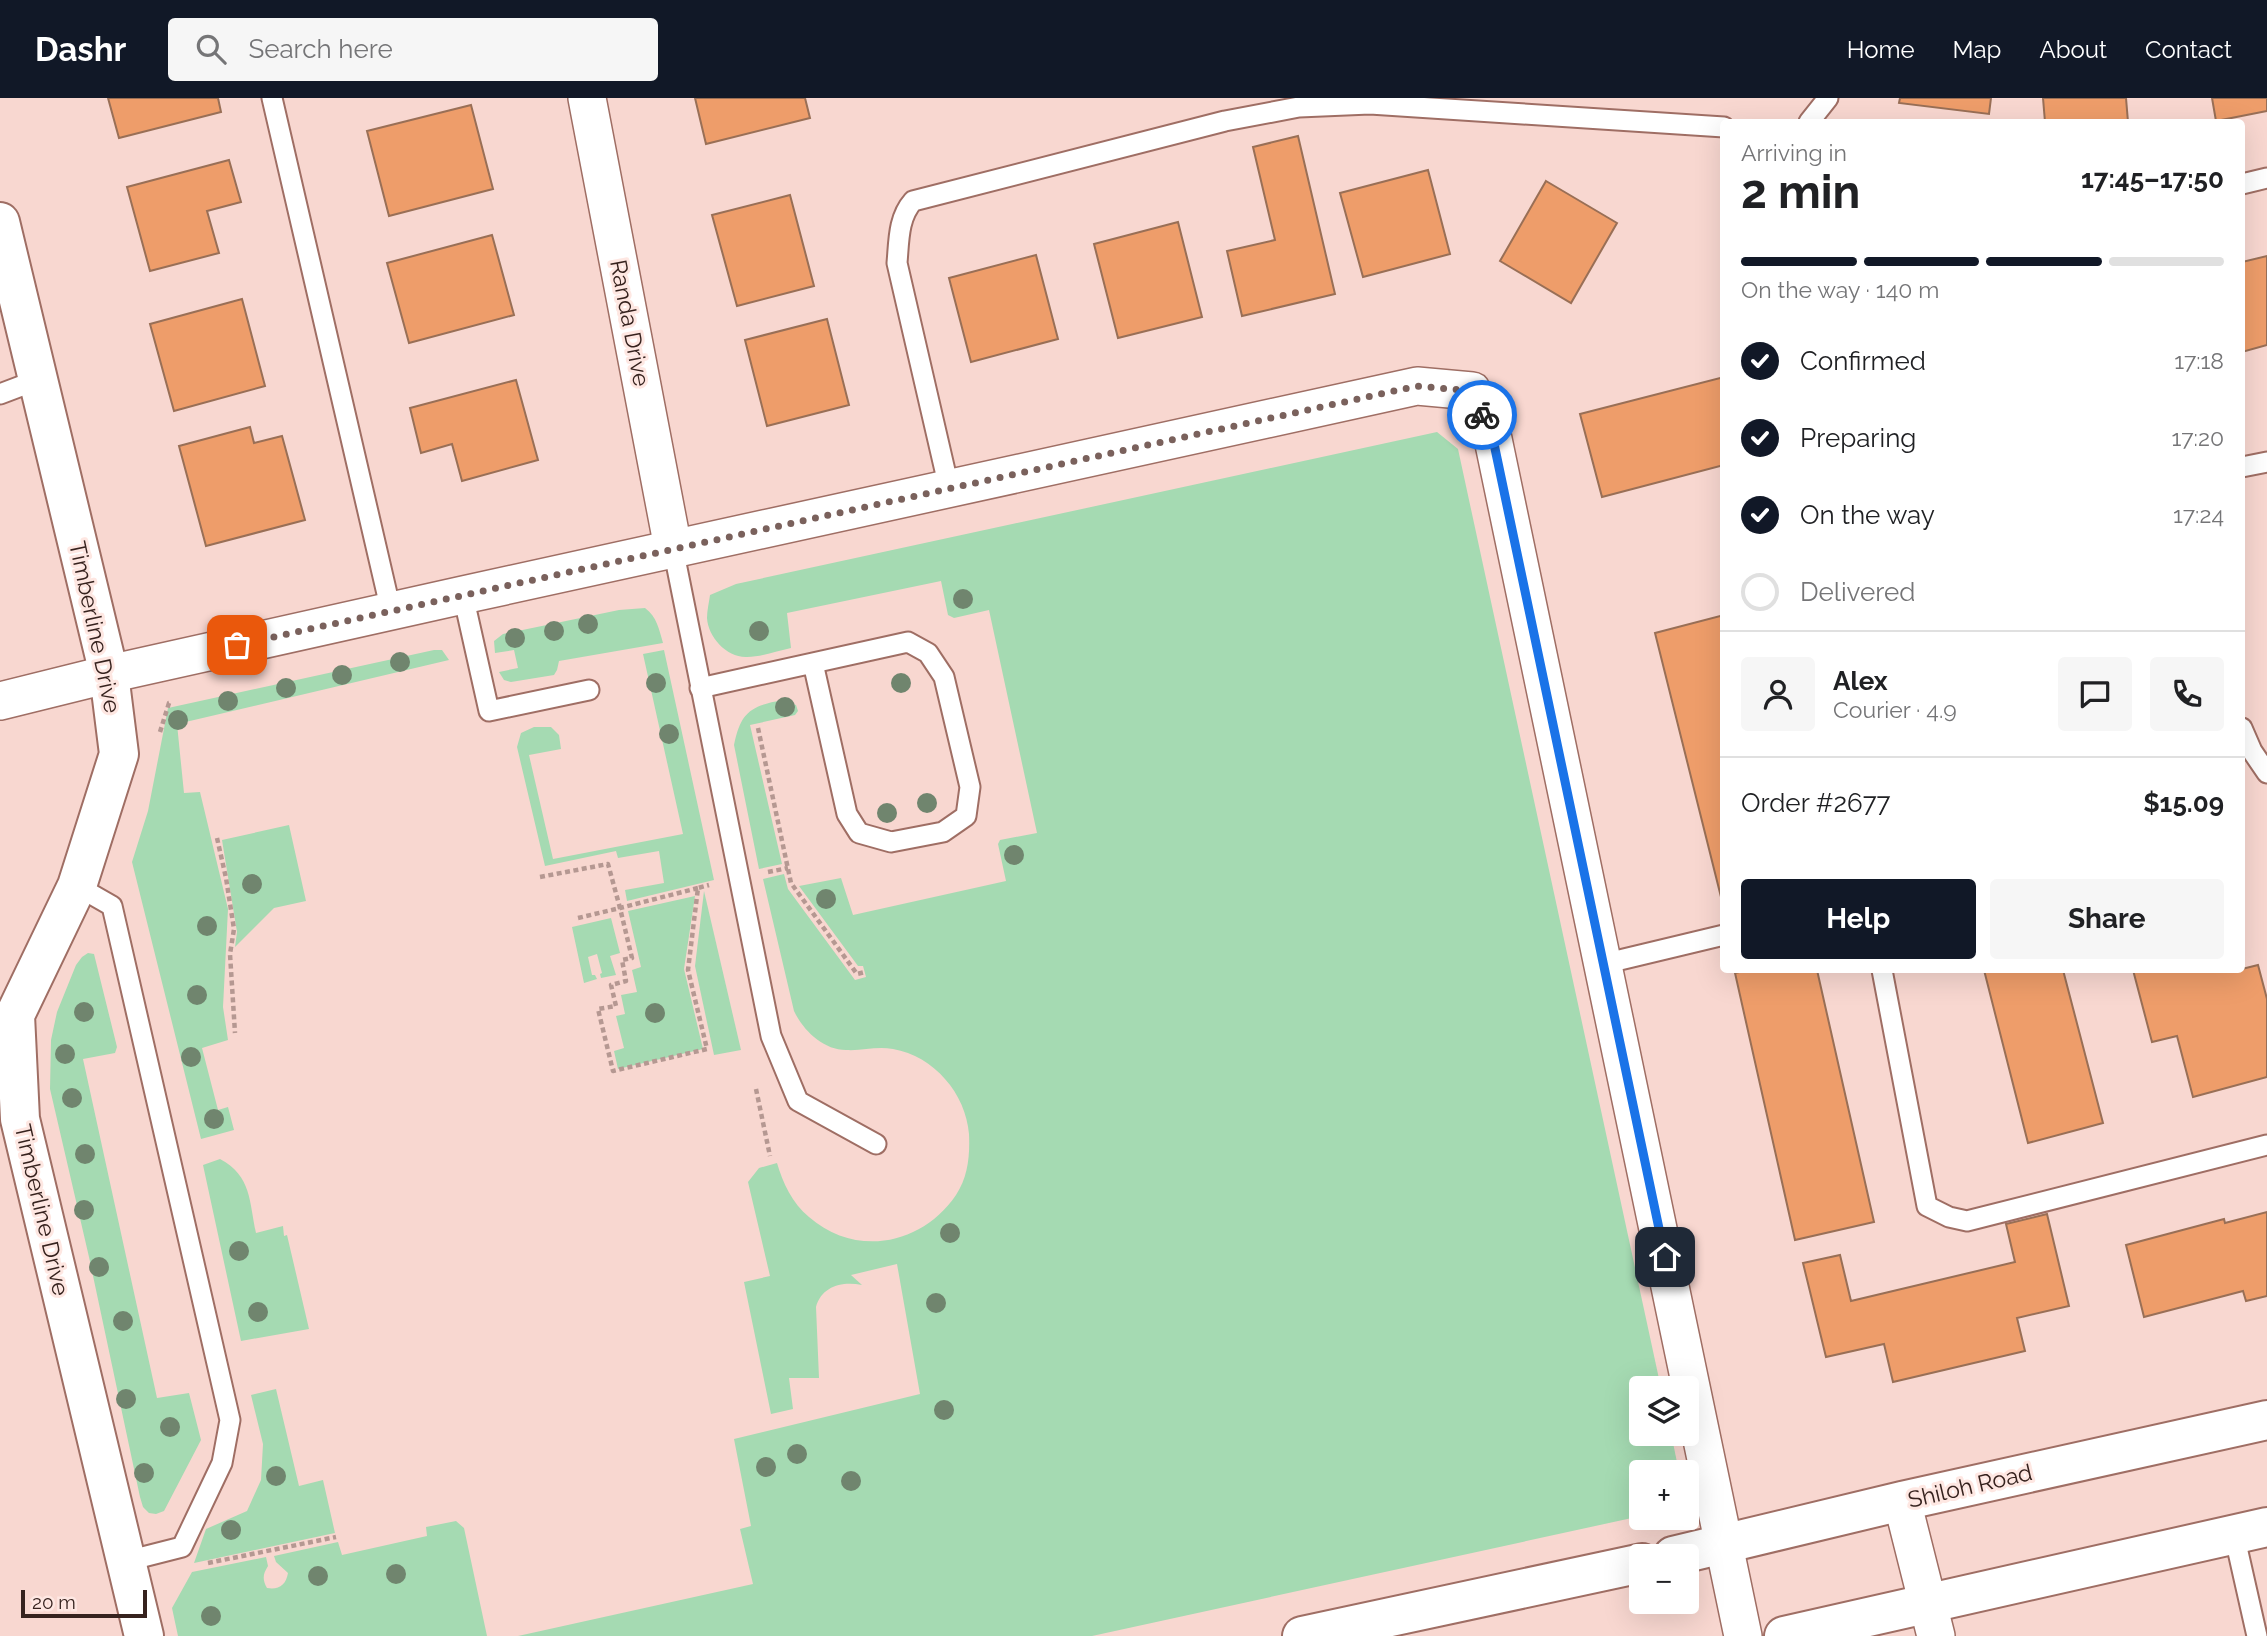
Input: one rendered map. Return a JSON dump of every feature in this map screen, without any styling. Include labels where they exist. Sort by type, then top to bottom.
[{"type":"street","name":"Randa Drive","points":[[587,98],[673,548]]},
{"type":"street","name":"Timberline Drive","points":[[0,222],[109,674],[119,754],[77,886],[15,1015],[20,1119],[144,1636]]},
{"type":"street","points":[[0,701],[109,674],[673,548],[1417,386],[1472,391],[1493,439],[1743,1636]]},
{"type":"street","name":"Shiloh Road","points":[[1699,1550],[1902,1501],[2267,1420]]},
{"type":"street","points":[[1902,1501],[1931,1620]]},
{"type":"street","points":[[1784,1636],[1931,1620],[2250,1530]]},
{"type":"street","points":[[1302,1636],[1629,1566]]},
{"type":"lane","points":[[272,98],[391,611]]},
{"type":"lane","points":[[1811,119],[1828,98]]},
{"type":"lane","points":[[949,488],[897,263],[900,227],[906,208],[913,201],[1225,121],[1299,107],[1370,104],[1720,127]]},
{"type":"lane","points":[[2245,183],[2267,178]]},
{"type":"lane","points":[[0,394],[37,380]]},
{"type":"lane","points":[[2245,466],[2267,462]]},
{"type":"lane","points":[[673,548],[771,1036],[798,1101],[876,1144]]},
{"type":"lane","points":[[463,595],[489,711],[589,690]]},
{"type":"lane","points":[[701,688],[813,663],[908,642],[928,653],[944,677],[970,787],[966,816],[943,832],[891,842],[859,833],[847,814],[813,663]]},
{"type":"lane","points":[[2245,735],[2267,773]]},
{"type":"lane","points":[[77,886],[112,906],[230,1420],[222,1463],[182,1548],[127,1561]]},
{"type":"lane","points":[[1603,964],[1720,936]]},
{"type":"lane","points":[[1883,973],[1927,1206],[1949,1217],[1967,1221],[2267,1146]]},
{"type":"lane","points":[[2250,1530],[2257,1636]]},
{"type":"path","points":[[158,738],[169,703],[183,700]]},
{"type":"path","points":[[758,728],[791,883],[857,974],[864,972]]},
{"type":"path","points":[[216,838],[234,929],[230,954],[236,1033]]},
{"type":"path","points":[[540,877],[608,864],[632,958],[622,960],[626,981],[611,985],[616,1006],[598,1009],[612,1071],[707,1049],[688,970],[698,888]]},
{"type":"path","points":[[762,873],[788,868]]},
{"type":"path","points":[[578,918],[712,884]]},
{"type":"path","points":[[203,1564],[336,1537]]},
{"type":"green space","points":[[1437,432],[1458,449],[1658,1376],[1629,1376],[1629,1446],[1674,1446],[1677,1460],[1629,1460],[1629,1519],[1092,1636],[518,1636],[753,1584],[740,1529],[751,1526],[734,1439],[920,1394],[897,1264],[851,1275],[862,1285],[840,1285],[823,1294],[816,1307],[819,1378],[789,1378],[793,1409],[771,1414],[744,1282],[770,1276],[748,1182],[759,1168],[777,1163],[793,1199],[809,1217],[827,1230],[847,1238],[887,1240],[907,1235],[925,1225],[942,1212],[956,1195],[967,1166],[969,1134],[967,1119],[954,1091],[934,1068],[922,1060],[887,1048],[852,1050],[829,1047],[815,1038],[803,1025],[794,1011],[763,879],[784,874],[788,889],[855,980],[866,977],[863,966],[858,966],[799,886],[841,878],[853,915],[1006,881],[998,844],[1000,840],[1037,833],[989,610],[954,618],[948,615],[941,581],[787,613],[791,648],[747,657],[726,650],[715,639],[708,625],[710,595],[736,584]]},
{"type":"green space","points":[[645,608],[655,619],[663,643],[559,661],[554,675],[511,682],[504,680],[499,672],[518,668],[514,650],[495,653],[494,641],[503,634],[619,610]]},
{"type":"green space","points":[[442,650],[449,660],[177,724],[184,793],[200,792],[228,909],[223,1007],[228,1040],[202,1048],[218,1110],[228,1107],[234,1130],[201,1139],[132,862],[148,811],[168,708]]},
{"type":"green space","points":[[664,650],[714,880],[627,901],[625,890],[664,883],[659,851],[618,858],[616,851],[545,866],[517,747],[521,733],[534,727],[551,727],[559,735],[561,749],[529,755],[553,859],[683,834],[643,654]]},
{"type":"green space","points":[[783,700],[796,705],[798,711],[795,715],[750,725],[782,864],[759,869],[734,745],[740,725],[749,712],[762,705]]},
{"type":"green space","points":[[289,825],[306,901],[274,908],[235,947],[237,932],[222,840]]},
{"type":"green space","points":[[704,891],[741,1050],[714,1055],[695,966]]},
{"type":"green space","points":[[695,896],[684,969],[703,1049],[618,1069],[614,1051],[624,1048],[616,1016],[625,1014],[621,995],[637,992],[632,970],[641,967],[628,911]]},
{"type":"green space","points":[[611,918],[620,953],[610,956],[616,975],[601,978],[597,954],[588,957],[592,975],[597,979],[584,983],[572,927]]},
{"type":"green space","points":[[88,953],[94,954],[117,1047],[115,1053],[83,1059],[157,1398],[189,1393],[201,1440],[164,1511],[156,1514],[149,1513],[143,1507],[140,1497],[50,1089],[51,1040],[57,1012],[76,965]]},
{"type":"green space","points":[[220,1159],[238,1173],[244,1182],[256,1233],[283,1226],[309,1329],[241,1341],[203,1165]]},
{"type":"green space","points":[[276,1389],[299,1486],[323,1480],[335,1533],[194,1563],[206,1529],[247,1511],[261,1480],[263,1444],[251,1395]]},
{"type":"green space","points":[[456,1521],[464,1528],[487,1636],[178,1636],[172,1608],[192,1572],[266,1557],[268,1566],[264,1582],[267,1588],[275,1588],[284,1584],[288,1573],[276,1562],[274,1556],[338,1542],[342,1555],[427,1536],[426,1527]]},
{"type":"building","points":[[108,98],[218,98],[221,112],[119,138]]},
{"type":"building","points":[[695,98],[805,98],[810,118],[706,144]]},
{"type":"building","points":[[1900,98],[1991,98],[1989,114],[1899,103]]},
{"type":"building","points":[[2043,98],[2126,98],[2128,119],[2045,119]]},
{"type":"building","points":[[2212,98],[2267,98],[2267,111],[2216,119]]},
{"type":"building","points":[[471,105],[493,189],[389,216],[367,131]]},
{"type":"building","points":[[1298,136],[1335,294],[1242,316],[1227,251],[1275,240],[1253,147]]},
{"type":"building","points":[[229,160],[241,202],[207,211],[219,253],[150,271],[127,187]]},
{"type":"building","points":[[1428,170],[1450,254],[1363,277],[1340,193]]},
{"type":"building","points":[[1546,181],[1617,223],[1571,303],[1500,261]]},
{"type":"building","points":[[790,195],[814,286],[737,306],[712,215]]},
{"type":"building","points":[[1178,222],[1202,317],[1118,338],[1094,244]]},
{"type":"building","points":[[492,235],[514,315],[409,343],[387,263]]},
{"type":"building","points":[[1036,255],[1058,339],[971,362],[949,278]]},
{"type":"building","points":[[2267,256],[2267,345],[2245,351],[2245,261]]},
{"type":"building","points":[[242,299],[265,386],[174,411],[150,324]]},
{"type":"building","points":[[827,319],[849,405],[767,426],[745,340]]},
{"type":"building","points":[[1720,378],[1720,466],[1602,497],[1580,414]]},
{"type":"building","points":[[516,380],[538,460],[462,481],[452,444],[421,453],[410,408]]},
{"type":"building","points":[[250,427],[254,443],[282,436],[305,520],[206,546],[179,446]]},
{"type":"building","points":[[1720,616],[1720,893],[1655,633]]},
{"type":"building","points":[[2258,965],[2267,999],[2267,1077],[2193,1097],[2177,1036],[2152,1042],[2134,973],[2245,973],[2245,968]]},
{"type":"building","points":[[1735,973],[1818,973],[1874,1222],[1795,1240]]},
{"type":"building","points":[[1985,973],[2064,973],[2103,1123],[2028,1143]]},
{"type":"building","points":[[2267,1212],[2267,1296],[2246,1301],[2243,1291],[2144,1317],[2126,1245],[2224,1219],[2225,1223]]},
{"type":"building","points":[[2047,1214],[2069,1306],[2017,1318],[2025,1351],[1893,1382],[1884,1344],[1826,1357],[1803,1263],[1840,1255],[1851,1301],[2015,1262],[2006,1224]]},
{"type":"way so far","points":[[237,645],[1417,386],[1472,391],[1482,415]]},
{"type":"route","points":[[1482,415],[1493,439],[1665,1257]]}]
